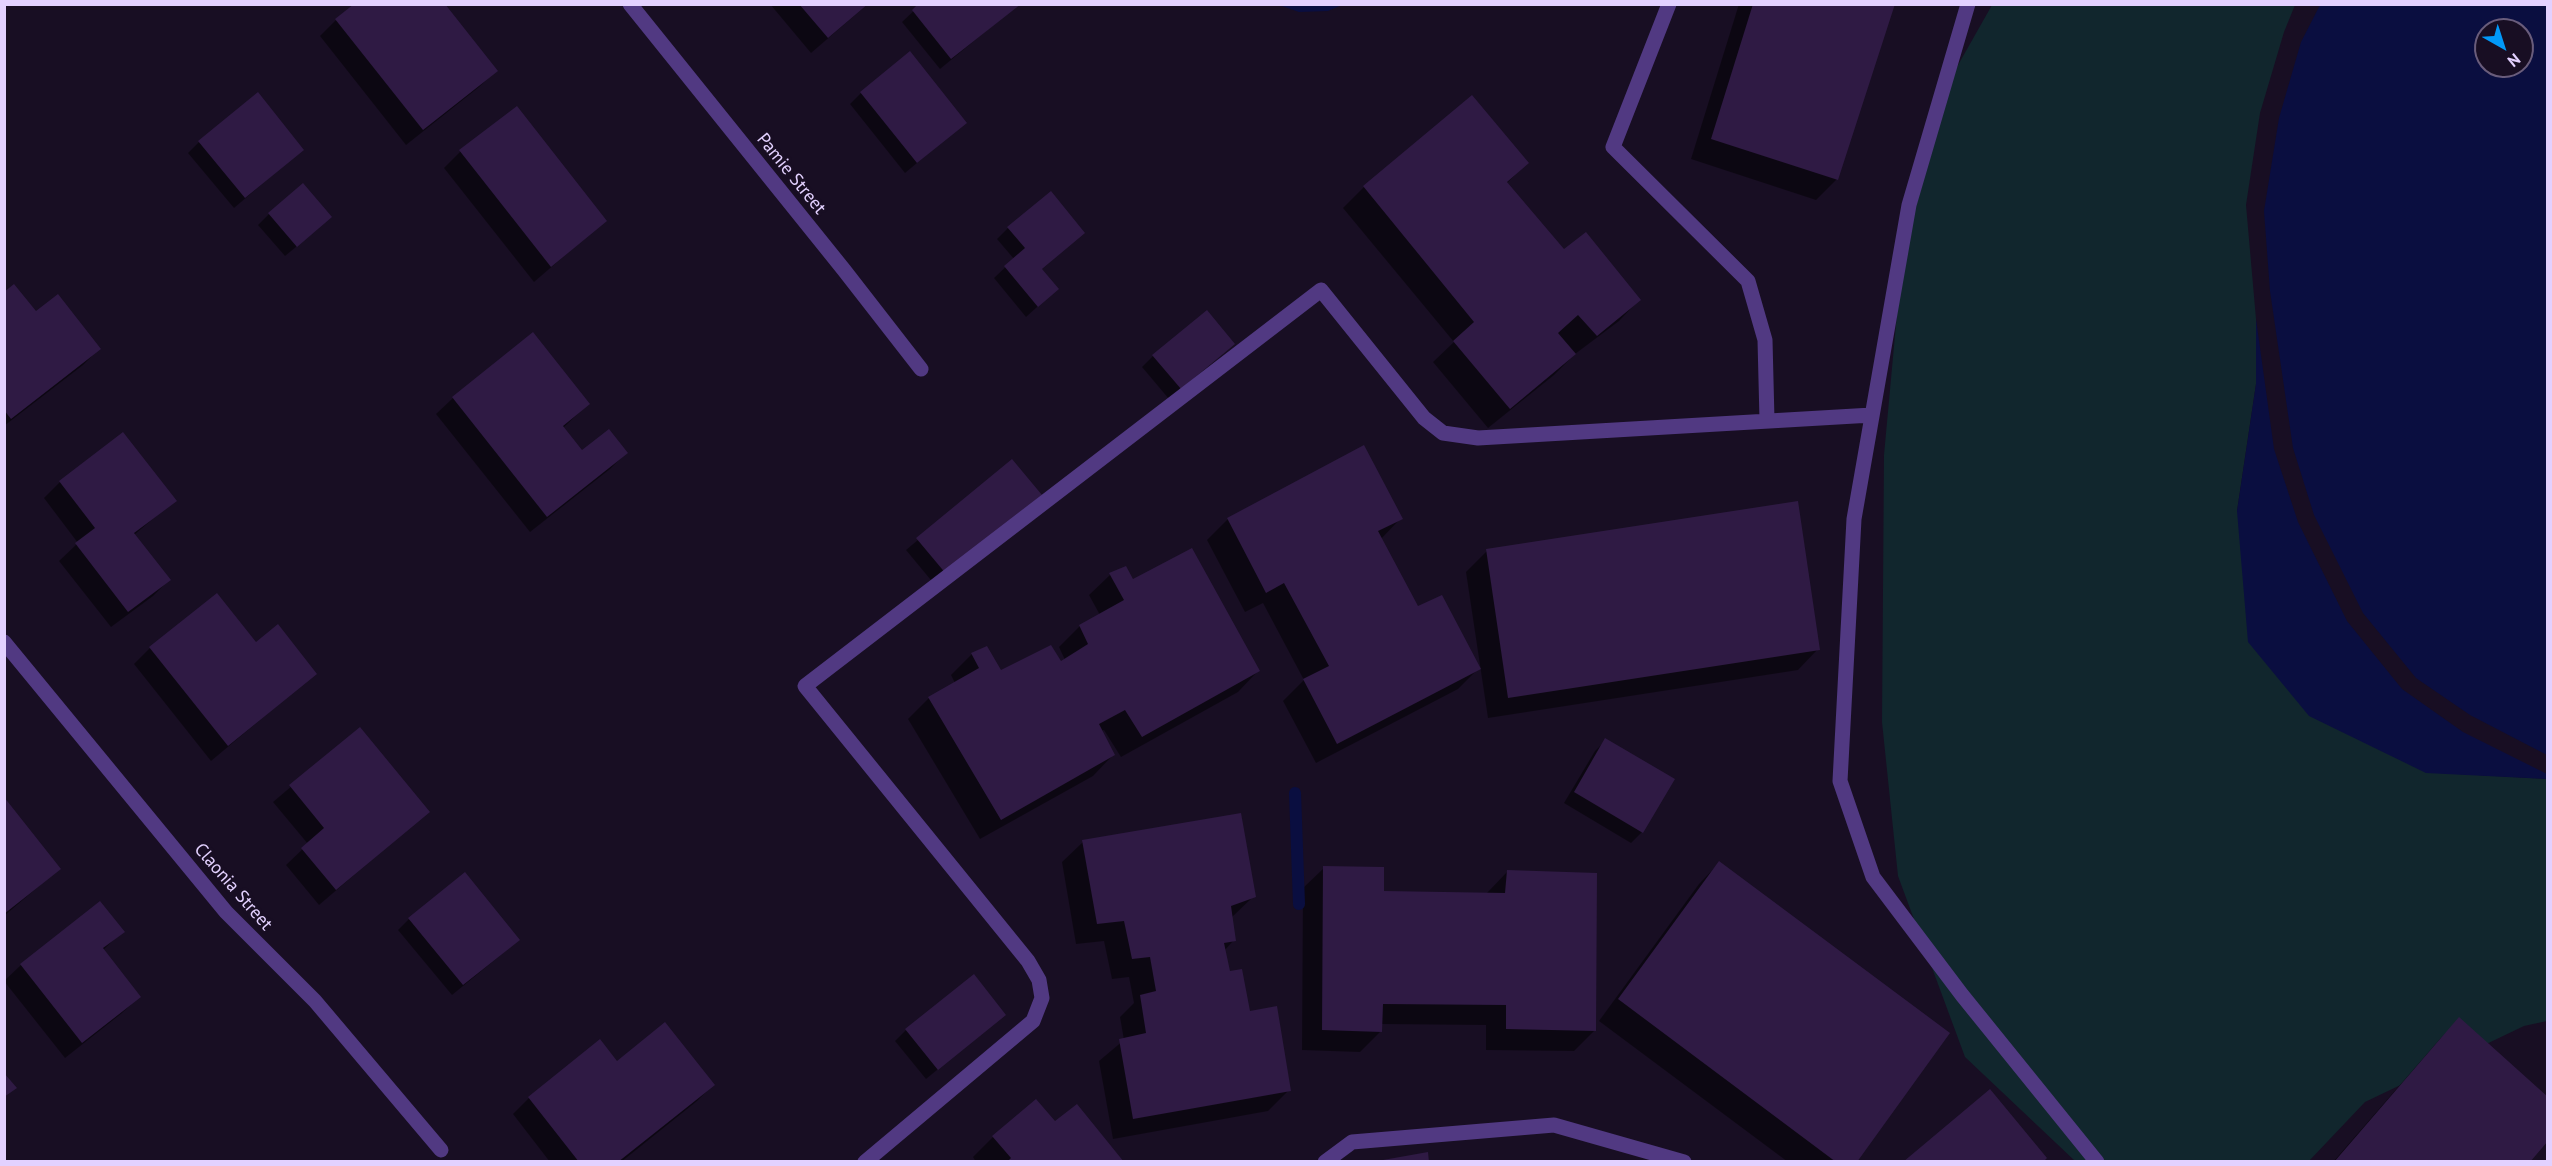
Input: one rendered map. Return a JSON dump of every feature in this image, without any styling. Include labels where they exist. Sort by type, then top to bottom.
[{"type":"street","name":"Pamie Street","points":[[630,4],[921,369]]},
{"type":"street","points":[[1669,4],[1613,147],[1748,281],[1765,340],[1767,420]]},
{"type":"street","points":[[1968,4],[1909,205],[1854,519],[1840,781],[1873,877],[1962,995],[2097,1161]]},
{"type":"street","points":[[865,1161],[1033,1021],[1042,998],[1039,980],[1028,961],[805,686],[1321,290],[1424,418],[1443,433],[1478,438],[1872,415]]},
{"type":"street","name":"Claonia Street","points":[[4,642],[225,912],[315,1001],[441,1150]]},
{"type":"street","points":[[1325,1161],[1352,1142],[1554,1125],[1684,1161]]},
{"type":"shaded area","points":[[1279,5],[1342,5],[1328,11],[1299,12]]},
{"type":"shaded area","points":[[1992,5],[2295,5],[2284,32],[2260,113],[2246,205],[2256,319],[2256,384],[2237,511],[2425,772],[2548,779],[2547,1021],[2524,1026],[2365,1102],[2309,1161],[2075,1161],[1965,1057],[1898,876],[1882,722],[1884,455],[1902,259],[1949,81]]},
{"type":"shaded area","points":[[2320,5],[2547,5],[2547,755],[2470,715],[2416,678],[2363,613],[2314,515],[2293,448],[2270,291],[2264,211],[2279,118],[2301,42]]},
{"type":"shaded area","points":[[2256,319],[2274,449],[2298,522],[2347,621],[2402,689],[2463,732],[2547,774],[2547,779],[2426,773],[2309,716],[2248,642],[2237,511],[2256,384]]},
{"type":"building","points":[[354,4],[445,4],[498,71],[423,130],[335,19]]},
{"type":"building","points":[[799,4],[868,4],[828,38]]},
{"type":"building","points":[[918,4],[1021,4],[951,59],[912,10]]},
{"type":"building","points":[[1753,4],[1895,4],[1838,180],[1711,139]]},
{"type":"building","points":[[910,51],[967,123],[917,163],[860,92]]},
{"type":"building","points":[[258,92],[304,150],[245,198],[198,141]]},
{"type":"building","points":[[1472,95],[1529,163],[1507,182],[1564,249],[1586,232],[1641,300],[1597,336],[1578,315],[1558,333],[1576,354],[1510,409],[1453,341],[1474,322],[1363,186]]},
{"type":"building","points":[[517,106],[607,221],[551,267],[459,150]]},
{"type":"building","points":[[303,183],[332,217],[297,247],[268,213]]},
{"type":"building","points":[[1051,191],[1085,233],[1042,269],[1059,289],[1038,307],[1004,266],[1025,248],[1007,227]]},
{"type":"building","points":[[14,284],[36,311],[58,294],[101,349],[11,419],[4,410],[4,292]]},
{"type":"building","points":[[1207,310],[1235,344],[1181,389],[1152,355]]},
{"type":"building","points":[[533,332],[590,404],[563,426],[582,450],[609,429],[628,453],[547,517],[452,397]]},
{"type":"building","points":[[123,432],[177,501],[134,533],[171,580],[128,612],[75,543],[95,528],[59,481]]},
{"type":"building","points":[[1364,445],[1403,519],[1378,531],[1418,606],[1442,595],[1481,669],[1337,744],[1303,679],[1329,666],[1284,583],[1266,593],[1227,518]]},
{"type":"building","points":[[1012,459],[1042,495],[947,575],[916,538]]},
{"type":"building","points":[[1798,501],[1820,650],[1508,698],[1486,549]]},
{"type":"building","points":[[1192,548],[1260,671],[1142,737],[1125,710],[1099,724],[1115,755],[1001,820],[928,697],[979,668],[971,653],[987,646],[1001,670],[1051,645],[1061,661],[1088,644],[1079,625],[1124,600],[1109,573],[1126,566],[1133,579]]},
{"type":"building","points":[[217,593],[256,642],[278,624],[317,674],[228,746],[149,647]]},
{"type":"building","points":[[360,727],[430,812],[336,890],[301,848],[324,828],[289,785]]},
{"type":"building","points":[[1605,738],[1675,779],[1643,833],[1574,792]]},
{"type":"building","points":[[4,797],[61,869],[4,914]]},
{"type":"building","points":[[1241,813],[1256,897],[1231,906],[1236,941],[1224,943],[1230,971],[1242,969],[1250,1011],[1277,1006],[1291,1091],[1133,1119],[1119,1039],[1146,1033],[1140,995],[1156,991],[1150,957],[1132,959],[1124,921],[1097,924],[1082,840]]},
{"type":"building","points":[[1719,861],[1950,1033],[1857,1162],[1836,1162],[1618,999]]},
{"type":"building","points":[[1323,866],[1384,867],[1384,891],[1505,893],[1507,870],[1597,873],[1596,1031],[1506,1029],[1506,1005],[1383,1004],[1382,1032],[1322,1030]]},
{"type":"building","points":[[465,872],[520,940],[463,985],[408,918]]},
{"type":"building","points":[[100,901],[125,932],[103,948],[141,997],[82,1043],[20,964]]},
{"type":"building","points":[[974,974],[1006,1015],[938,1070],[905,1029]]},
{"type":"building","points":[[2459,1017],[2548,1097],[2548,1141],[2530,1162],[2334,1162]]},
{"type":"building","points":[[665,1022],[715,1085],[618,1162],[579,1162],[528,1097],[600,1039],[617,1061]]},
{"type":"building","points":[[4,1073],[17,1088],[4,1097]]},
{"type":"building","points":[[1990,1089],[2047,1158],[2043,1162],[1903,1162]]},
{"type":"building","points":[[1036,1099],[1055,1121],[1077,1104],[1124,1162],[1007,1162],[1011,1158],[992,1136]]},
{"type":"building","points":[[1428,1152],[1429,1162],[1383,1162],[1383,1160]]},
{"type":"waterway","points":[[1295,793],[1299,904]]}]
